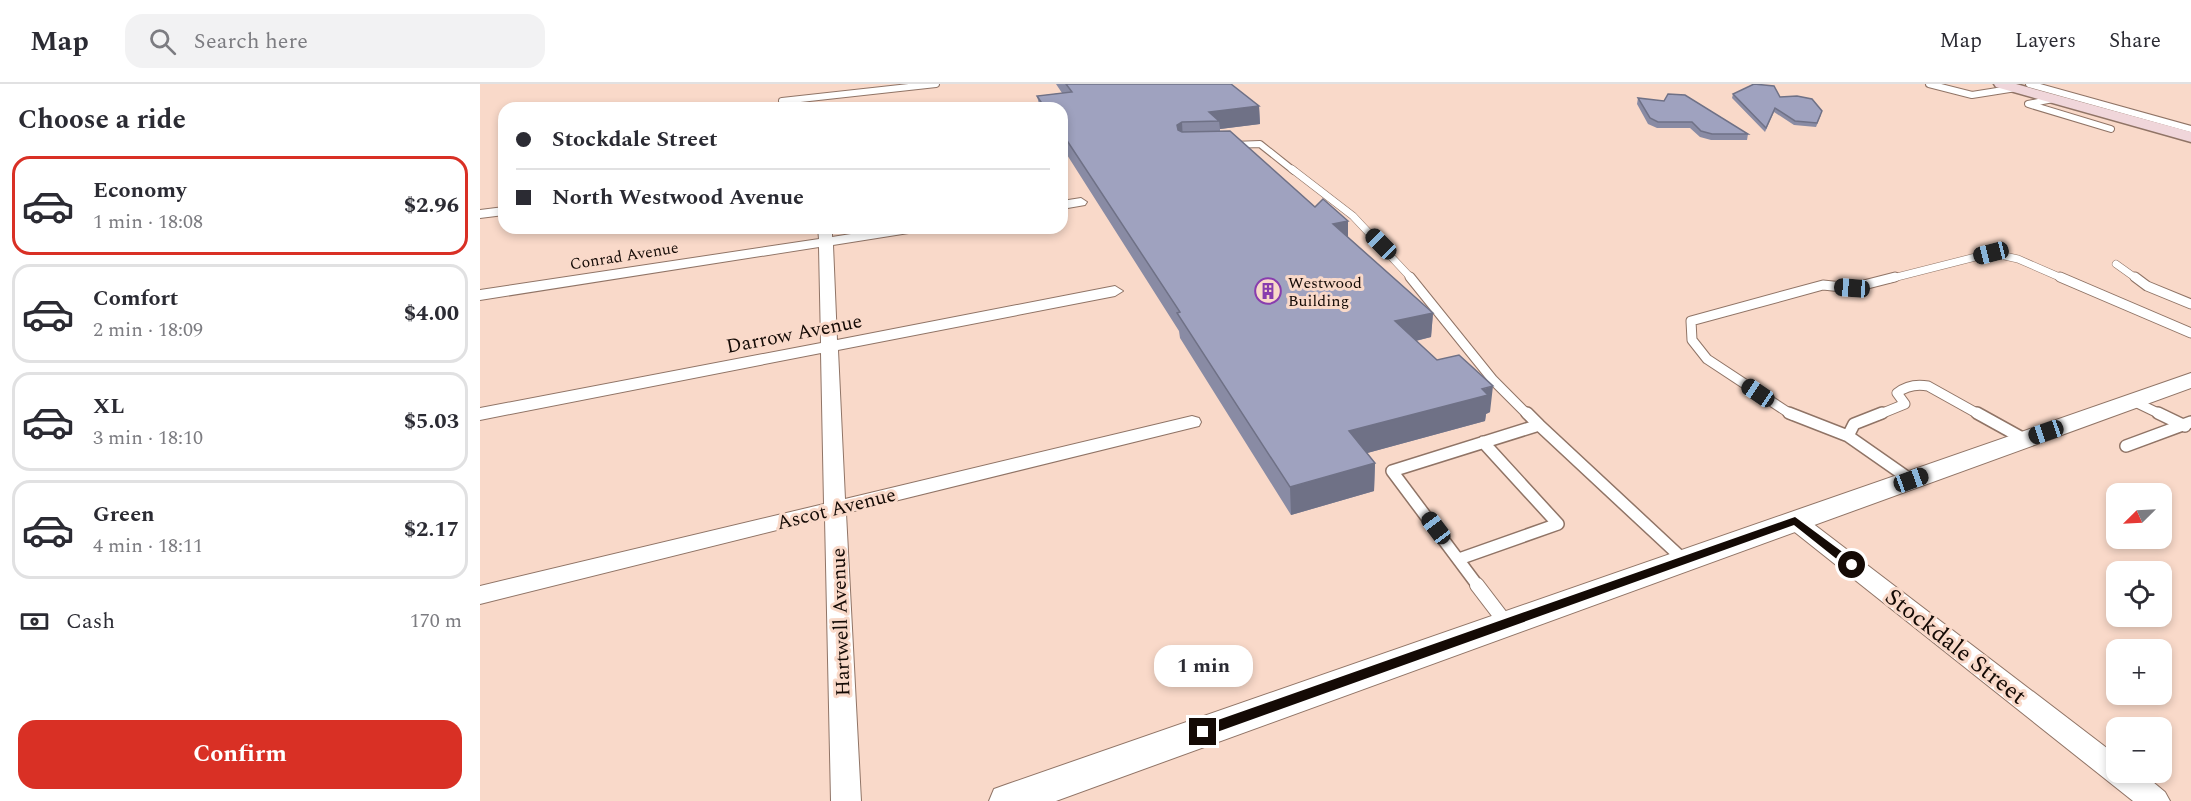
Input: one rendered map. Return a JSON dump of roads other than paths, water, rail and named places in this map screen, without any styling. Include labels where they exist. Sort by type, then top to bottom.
[{"type":"main road","points":[[2001,84],[2023,86],[2053,99],[2190,134]]},
{"type":"street","points":[[1068,204],[1081,202]]},
{"type":"street","points":[[480,214],[498,212]]},
{"type":"street","name":"Conrad Avenue","points":[[480,295],[826,235]]},
{"type":"street","name":"Hartwell Avenue","points":[[826,235],[846,801]]},
{"type":"street","name":"Darrow Avenue","points":[[480,414],[1115,291]]},
{"type":"street","points":[[1008,801],[2191,380]]},
{"type":"street","name":"Ascot Avenue","points":[[480,595],[1192,422]]},
{"type":"street","name":"Stockdale Street","points":[[1795,521],[2106,763]]},
{"type":"street","name":"Stockdale Street","points":[[2132,783],[2155,801]]},
{"type":"lane","points":[[782,101],[936,84]]},
{"type":"lane","points":[[1929,84],[1972,95],[2023,86],[2190,134]]},
{"type":"lane","points":[[2053,99],[2028,104],[2111,129]]},
{"type":"lane","points":[[1228,145],[1260,144],[1353,216],[1399,263],[1493,380],[1684,561]]},
{"type":"lane","points":[[1911,480],[1848,436],[1792,415],[1707,359],[1692,340],[1691,321],[1822,285],[1852,288],[1991,253],[2019,259],[2191,333]]},
{"type":"lane","points":[[2116,264],[2147,286],[2191,304]]},
{"type":"lane","points":[[1848,436],[1854,424],[1905,404],[1897,393],[1900,390],[1921,384],[2024,439]]},
{"type":"lane","points":[[2133,401],[2188,425]]},
{"type":"lane","points":[[1506,624],[1392,471],[1539,425]]},
{"type":"lane","points":[[2126,446],[2188,425]]},
{"type":"lane","points":[[1459,559],[1558,524],[1483,442]]},
{"type":"place","name":"Westwood Building","points":[[1268,291]]}]
